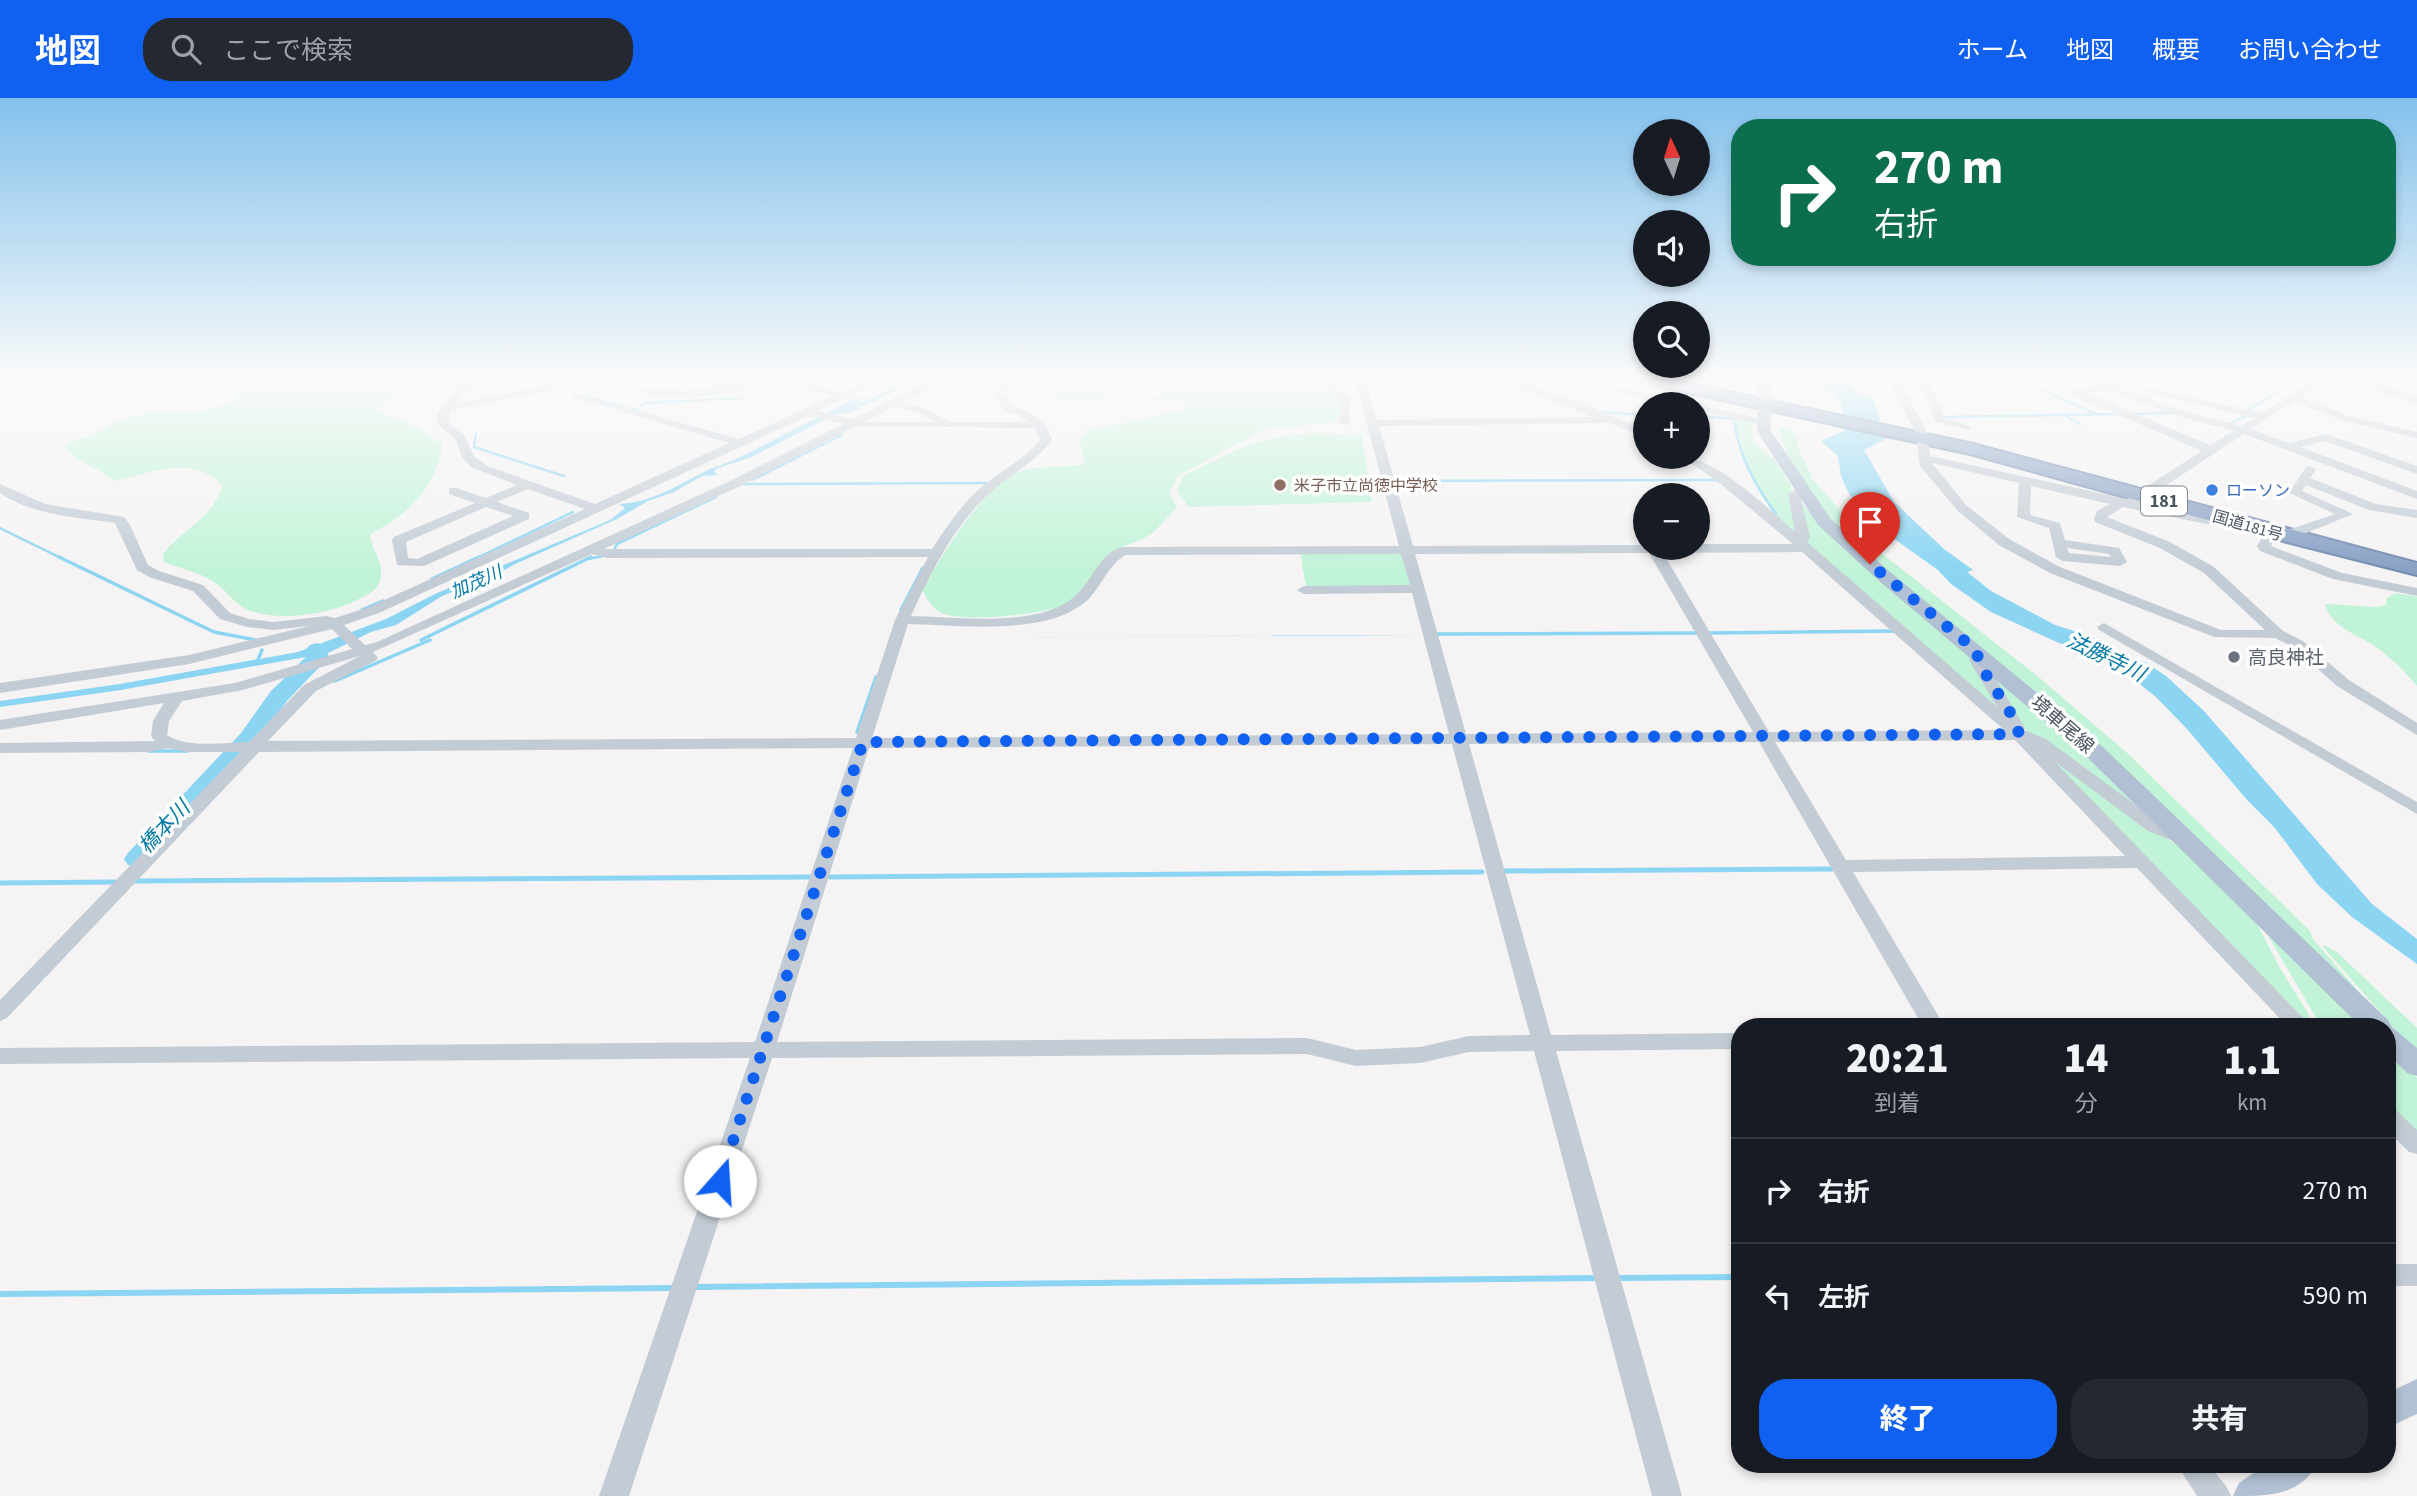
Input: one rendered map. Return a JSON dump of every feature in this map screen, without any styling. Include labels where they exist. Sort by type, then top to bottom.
[{"type":"highway","name":"国道181号","points":[[1941,440],[2135,498],[2417,567]]},
{"type":"main road","name":"境車尾線","points":[[1769,440],[1812,506],[1841,539],[2096,753],[2369,1018]]},
{"type":"main road","points":[[2396,1045],[2417,1065]]},
{"type":"main road","points":[[2396,1406],[2417,1395]]},
{"type":"main road","points":[[2252,1496],[2285,1473]]},
{"type":"street","points":[[461,440],[470,462],[597,509]]},
{"type":"street","points":[[731,440],[740,443]]},
{"type":"street","points":[[0,688],[248,648],[335,624],[374,610],[746,440]]},
{"type":"street","points":[[0,725],[175,699],[282,676],[361,652],[411,634],[594,550],[814,440]]},
{"type":"street","points":[[614,1496],[764,1049],[902,620],[920,579],[982,492],[1027,461],[1045,440]]},
{"type":"street","points":[[1376,440],[1667,1496]]},
{"type":"street","points":[[1919,440],[1926,467],[1962,508],[2004,542],[2033,560],[2219,634],[2278,634]]},
{"type":"street","points":[[2188,440],[2211,450]]},
{"type":"street","points":[[2225,440],[2135,498],[2102,514],[2100,519],[2141,534],[2209,570],[2278,634],[2298,644],[2343,683],[2417,730]]},
{"type":"street","points":[[2270,440],[2416,495]]},
{"type":"street","points":[[2287,447],[2316,440]]},
{"type":"street","points":[[2332,440],[2417,470]]},
{"type":"street","points":[[1925,458],[2025,481],[2135,498],[2212,523]]},
{"type":"street","points":[[2318,458],[2295,493],[2347,514]]},
{"type":"street","points":[[1706,469],[1728,484],[1802,546],[2019,734],[2292,1018]]},
{"type":"street","points":[[2303,480],[2374,507],[2417,514]]},
{"type":"street","points":[[2025,481],[2023,517],[2055,526],[2059,542]]},
{"type":"street","points":[[453,491],[487,502],[524,516],[419,563],[402,564],[398,540],[487,502],[527,485]]},
{"type":"street","points":[[1802,491],[1794,494],[1803,537],[1802,546]]},
{"type":"street","points":[[0,1013],[246,746],[310,688],[370,658],[335,624],[317,620],[267,626],[225,616],[198,588],[154,574],[142,567],[124,525],[119,520],[53,510],[3,494]]},
{"type":"street","points":[[2416,495],[2269,536],[2264,545],[2271,551],[2338,576],[2417,592]]},
{"type":"street","points":[[1710,548],[1802,546]]},
{"type":"street","points":[[902,620],[1017,620],[1051,615],[1071,606],[1085,595],[1108,561],[1122,551],[1633,549]]},
{"type":"street","points":[[594,550],[607,554],[937,553]]},
{"type":"street","points":[[1660,560],[1929,1018]]},
{"type":"street","points":[[1304,590],[1418,589]]},
{"type":"street","points":[[2104,627],[2417,809]]},
{"type":"street","points":[[1976,650],[1978,662],[2016,723],[2019,734]]},
{"type":"street","points":[[168,743],[159,736],[161,721],[175,699]]},
{"type":"street","points":[[0,748],[149,747],[168,743],[187,747],[2019,734],[2040,743],[2154,827],[2185,840]]},
{"type":"street","points":[[1839,866],[2142,862]]},
{"type":"street","points":[[0,1056],[1307,1046],[1356,1058],[1420,1055],[1469,1044],[1731,1041]]},
{"type":"street","points":[[2396,1124],[2417,1145]]},
{"type":"street","points":[[2396,1275],[2417,1275]]},
{"type":"street","points":[[2197,1473],[2216,1496]]},
{"type":"green space","points":[[74,440],[436,440],[442,444],[437,467],[419,497],[393,521],[370,535],[380,563],[378,585],[359,599],[339,607],[293,616],[262,614],[248,610],[213,581],[164,562],[163,554],[170,545],[205,515],[218,496],[222,485],[210,475],[197,470],[170,468],[114,481],[74,456],[64,445]]},
{"type":"green space","points":[[1078,440],[1243,440],[1178,476],[1169,493],[1177,507],[1151,534],[1105,558],[1079,593],[1065,604],[1040,612],[1001,617],[948,615],[933,607],[923,590],[964,524],[992,491],[1018,472],[1083,464],[1085,459]]},
{"type":"green space","points":[[1363,440],[1372,502],[1189,507],[1177,491],[1183,476],[1263,441]]},
{"type":"green space","points":[[1738,440],[1754,440],[1774,459],[1791,486],[1794,515],[1800,536],[1776,520],[1777,514],[1755,481]]},
{"type":"green space","points":[[1782,440],[1797,440],[1810,477],[1875,548],[2041,679],[2127,753],[2310,931],[2313,939],[2379,1015],[2062,714],[1879,566],[1826,516],[1791,464]]},
{"type":"green space","points":[[1798,498],[1822,527],[1966,648],[2011,722],[1806,546]]},
{"type":"green space","points":[[1300,552],[1402,553],[1411,586],[1306,587]]},
{"type":"green space","points":[[2396,593],[2417,597],[2417,686],[2382,651],[2339,625],[2325,604],[2375,607],[2386,605],[2387,598]]},
{"type":"green space","points":[[1981,663],[2017,691],[2158,823],[2028,733]]},
{"type":"green space","points":[[2034,744],[2192,856],[2257,924],[2308,1013],[2309,1018],[2303,1018]]},
{"type":"green space","points":[[2266,932],[2356,1018],[2315,1016]]},
{"type":"green space","points":[[2325,945],[2338,953],[2417,1028],[2417,1054],[2396,1030],[2396,1018],[2385,1018],[2323,947]]},
{"type":"green space","points":[[2396,1057],[2417,1078],[2417,1134],[2396,1112]]},
{"type":"water","name":"加茂川","points":[[773,440],[784,440],[749,458],[718,468],[714,471],[717,475],[702,476],[674,492],[648,501],[617,519],[515,564],[492,577],[442,596],[396,625],[371,632],[328,653],[121,690],[0,707],[0,701],[120,684],[298,652],[386,619],[435,594],[610,520],[625,508],[619,504],[643,500]]},
{"type":"water","name":"法勝寺川","points":[[1884,440],[1864,450],[1894,502],[1944,549],[1973,570],[1967,572],[1991,591],[2055,625],[2090,636],[2116,652],[2145,662],[2166,676],[2204,711],[2372,904],[2417,939],[2417,964],[2352,917],[2317,884],[2275,828],[2156,697],[2110,661],[2059,643],[1991,612],[1951,584],[1938,570],[1886,533],[1849,494],[1841,476],[1838,456],[1821,441]]},
{"type":"water","points":[[1349,635],[1422,635],[903,638]]},
{"type":"waterway","points":[[475,440],[474,447],[564,476]]},
{"type":"waterway","points":[[752,480],[832,440]]},
{"type":"waterway","points":[[1738,440],[1749,469],[1776,514]]},
{"type":"waterway","points":[[1393,481],[1718,480]]},
{"type":"waterway","points":[[743,484],[986,483]]},
{"type":"waterway","points":[[613,552],[617,544],[716,497]]},
{"type":"waterway","points":[[475,559],[573,512]]},
{"type":"waterway","points":[[0,528],[63,559]]},
{"type":"waterway","points":[[588,559],[603,556]]},
{"type":"waterway","points":[[59,557],[214,632],[261,641]]},
{"type":"waterway","points":[[432,579],[479,557]]},
{"type":"waterway","points":[[421,640],[591,557]]},
{"type":"waterway","points":[[901,610],[923,568]]},
{"type":"waterway","points":[[362,610],[383,601]]},
{"type":"waterway","points":[[1708,633],[1895,631]]},
{"type":"waterway","points":[[1438,634],[1699,633]]},
{"type":"waterway","points":[[335,681],[430,640]]},
{"type":"waterway","name":"橋本川","points":[[137,859],[249,738],[279,696],[318,657],[317,649]]},
{"type":"waterway","points":[[257,662],[262,650]]},
{"type":"waterway","points":[[857,732],[876,677]]},
{"type":"waterway","points":[[148,751],[188,751]]},
{"type":"waterway","points":[[1505,871],[1832,869]]},
{"type":"waterway","points":[[830,877],[1482,872]]},
{"type":"waterway","points":[[135,881],[809,877]]},
{"type":"waterway","points":[[0,883],[115,882]]},
{"type":"waterway","points":[[1618,1278],[1731,1277]]},
{"type":"waterway","points":[[698,1287],[1600,1278]]},
{"type":"waterway","points":[[0,1294],[672,1288]]},
{"type":"place","name":"米子市立尚徳中学校","points":[[1280,485]]},
{"type":"place","name":"ローソン","points":[[2212,490]]},
{"type":"place","name":"高良神社","points":[[2234,657]]},
{"type":"route","points":[[720,1181],[863,742],[2019,734],[2016,723],[1978,662],[1976,650],[1870,564]]}]
